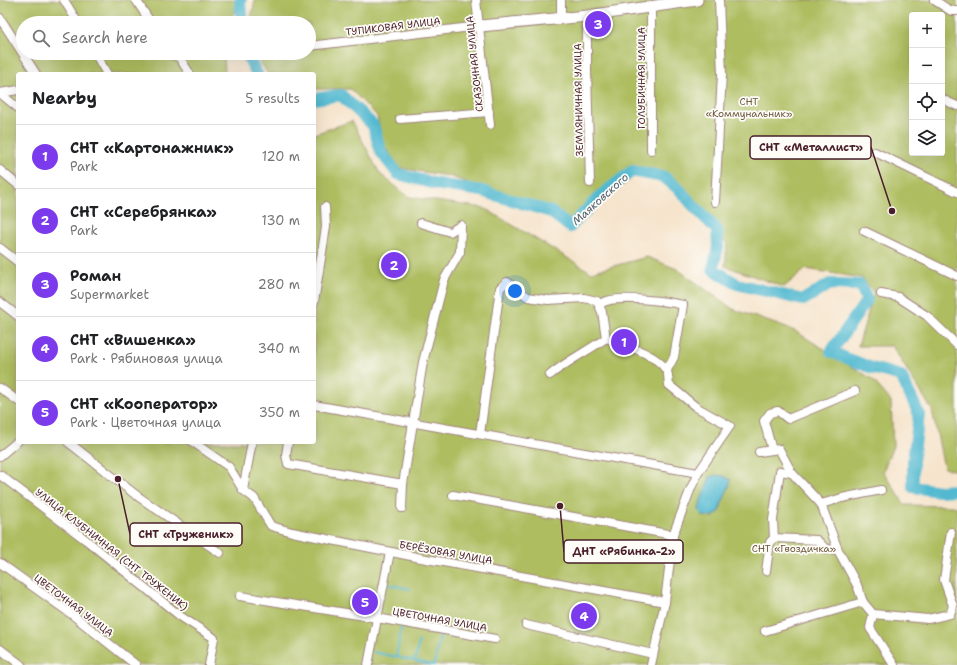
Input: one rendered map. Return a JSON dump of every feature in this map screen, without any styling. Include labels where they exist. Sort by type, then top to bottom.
[{"type":"street","points":[[64,0],[74,16]]},
{"type":"street","points":[[136,0],[146,16]]},
{"type":"street","name":"СКАЗОЧНАЯ УЛИЦА","points":[[476,0],[490,125]]},
{"type":"street","points":[[561,0],[561,18]]},
{"type":"street","points":[[480,26],[587,16],[697,0]]},
{"type":"street","points":[[715,202],[722,74],[719,0]]},
{"type":"street","points":[[934,0],[950,11],[957,11]]},
{"type":"street","name":"ГОЛУБИЧНАЯ УЛИЦА","points":[[651,7],[651,150]]},
{"type":"street","name":"ЗЕМЛЯНИЧНАЯ УЛИЦА","points":[[587,16],[590,183]]},
{"type":"street","points":[[0,18],[16,43]]},
{"type":"street","name":"ТУПИКОВАЯ УЛИЦА","points":[[316,45],[480,26]]},
{"type":"street","points":[[27,60],[35,72]]},
{"type":"street","points":[[99,60],[106,72]]},
{"type":"street","points":[[181,60],[189,72]]},
{"type":"street","points":[[0,93],[16,90]]},
{"type":"street","points":[[0,93],[16,106]]},
{"type":"street","points":[[945,101],[957,106]]},
{"type":"street","points":[[400,119],[489,112]]},
{"type":"street","points":[[875,152],[957,192]]},
{"type":"street","points":[[0,170],[16,183]]},
{"type":"street","points":[[316,290],[326,227],[325,208]]},
{"type":"street","points":[[402,508],[403,484],[423,362],[444,280],[460,252],[460,225],[450,232],[421,222]]},
{"type":"street","points":[[864,231],[957,276]]},
{"type":"street","points":[[0,248],[16,260]]},
{"type":"street","points":[[480,434],[500,288],[507,282],[528,297],[548,300],[584,298],[597,301],[602,312],[606,338]]},
{"type":"street","points":[[881,294],[898,297],[927,316],[957,345]]},
{"type":"street","points":[[599,305],[606,301],[624,299],[683,305],[674,357],[667,370],[669,385],[696,407],[730,426],[698,472],[690,488],[673,535],[665,602],[650,665]]},
{"type":"street","points":[[0,302],[16,314]]},
{"type":"street","points":[[606,338],[636,348],[657,361],[667,370]]},
{"type":"street","points":[[550,375],[562,365],[588,351],[606,338]]},
{"type":"street","points":[[0,388],[16,400]]},
{"type":"street","points":[[772,450],[764,421],[770,413],[778,412],[788,419],[855,392]]},
{"type":"street","points":[[316,405],[698,472]]},
{"type":"street","points":[[0,456],[16,443]]},
{"type":"street","points":[[71,444],[136,495],[220,553]]},
{"type":"street","name":"БЕРЁЗОВАЯ УЛИЦА","points":[[196,444],[229,468],[243,490],[254,498],[271,526],[292,532],[390,552],[665,602]]},
{"type":"street","points":[[243,490],[252,444]]},
{"type":"street","points":[[288,444],[286,455],[288,464],[403,484]]},
{"type":"street","points":[[759,452],[779,449],[792,473],[821,504],[838,550],[857,585],[863,602],[872,614],[870,628],[894,665]]},
{"type":"street","points":[[766,571],[770,542],[774,538],[773,520],[780,471],[792,473]]},
{"type":"street","name":"УЛИЦА КЛУБНИЧНАЯ (СНТ ТРУЖЕНИК)","points":[[0,475],[86,540],[180,616],[214,638],[209,665]]},
{"type":"street","points":[[821,504],[881,490]]},
{"type":"street","points":[[453,495],[673,535]]},
{"type":"street","points":[[872,614],[928,619],[950,614],[953,606],[944,580],[951,532]]},
{"type":"street","points":[[774,538],[817,540],[826,549],[838,550]]},
{"type":"street","points":[[368,665],[390,552]]},
{"type":"street","name":"ЦВЕТОЧНАЯ УЛИЦА","points":[[0,562],[74,616],[136,665]]},
{"type":"street","name":"ЦВЕТОЧНАЯ УЛИЦА","points":[[240,596],[495,639]]},
{"type":"street","points":[[764,631],[863,602]]},
{"type":"street","points":[[526,625],[653,654]]},
{"type":"street","points":[[0,649],[21,665]]},
{"type":"street","points":[[884,665],[894,665]]},
{"type":"green space","name":"СНТ «Гвоздичка»","points":[[0,0],[240,0],[232,16],[16,16],[16,60],[224,60],[225,72],[16,72],[16,444],[316,444],[316,133],[352,121],[380,174],[409,197],[484,208],[591,272],[647,257],[677,269],[733,309],[795,331],[872,379],[891,401],[893,446],[883,471],[905,505],[957,507],[957,665],[0,665]]},
{"type":"green space","name":"СНТ «Коммунальник»","points":[[255,0],[957,0],[957,471],[944,468],[932,410],[892,346],[858,346],[874,293],[862,278],[806,269],[784,287],[725,266],[727,244],[680,190],[664,177],[632,171],[570,227],[549,212],[449,176],[400,168],[383,144],[377,116],[350,89],[316,89],[316,72],[267,72],[259,60],[316,60],[316,16],[252,16]]},
{"type":"water","points":[[716,475],[724,476],[731,480],[730,484],[719,512],[713,517],[702,516],[699,509],[701,500],[710,477]]},
{"type":"waterway","name":"Маяковского","points":[[241,0],[241,16]]},
{"type":"waterway","name":"Маяковского","points":[[250,60],[256,72]]},
{"type":"waterway","name":"Маяковского","points":[[316,99],[341,95],[373,125],[381,152],[398,174],[436,184],[482,191],[551,212],[570,227],[600,196],[632,171],[664,177],[680,190],[717,230],[718,247],[713,269],[737,284],[803,300],[830,284],[860,285],[867,300],[831,352],[872,368],[901,376],[919,414],[913,461],[913,487],[939,491],[957,490]]},
{"type":"waterway","points":[[386,584],[410,589]]},
{"type":"waterway","points":[[396,657],[402,625]]},
{"type":"waterway","points":[[434,665],[441,632]]},
{"type":"waterway","points":[[415,661],[419,641]]},
{"type":"waterway","points":[[373,652],[433,665]]},
{"type":"place","name":"Роман","points":[[598,24]]},
{"type":"place","name":"СНТ «Металлист»","points":[[892,211]]},
{"type":"place","name":"СНТ «Серебрянка»","points":[[394,265]]},
{"type":"place","name":"СНТ «Картонажник»","points":[[624,342]]},
{"type":"place","name":"СНТ «Труженик»","points":[[118,479]]},
{"type":"place","name":"ДНТ «Рябинка-2»","points":[[560,506]]},
{"type":"place","name":"СНТ «Кооператор»","points":[[365,602]]},
{"type":"place","name":"СНТ «Вишенка»","points":[[584,616]]}]
